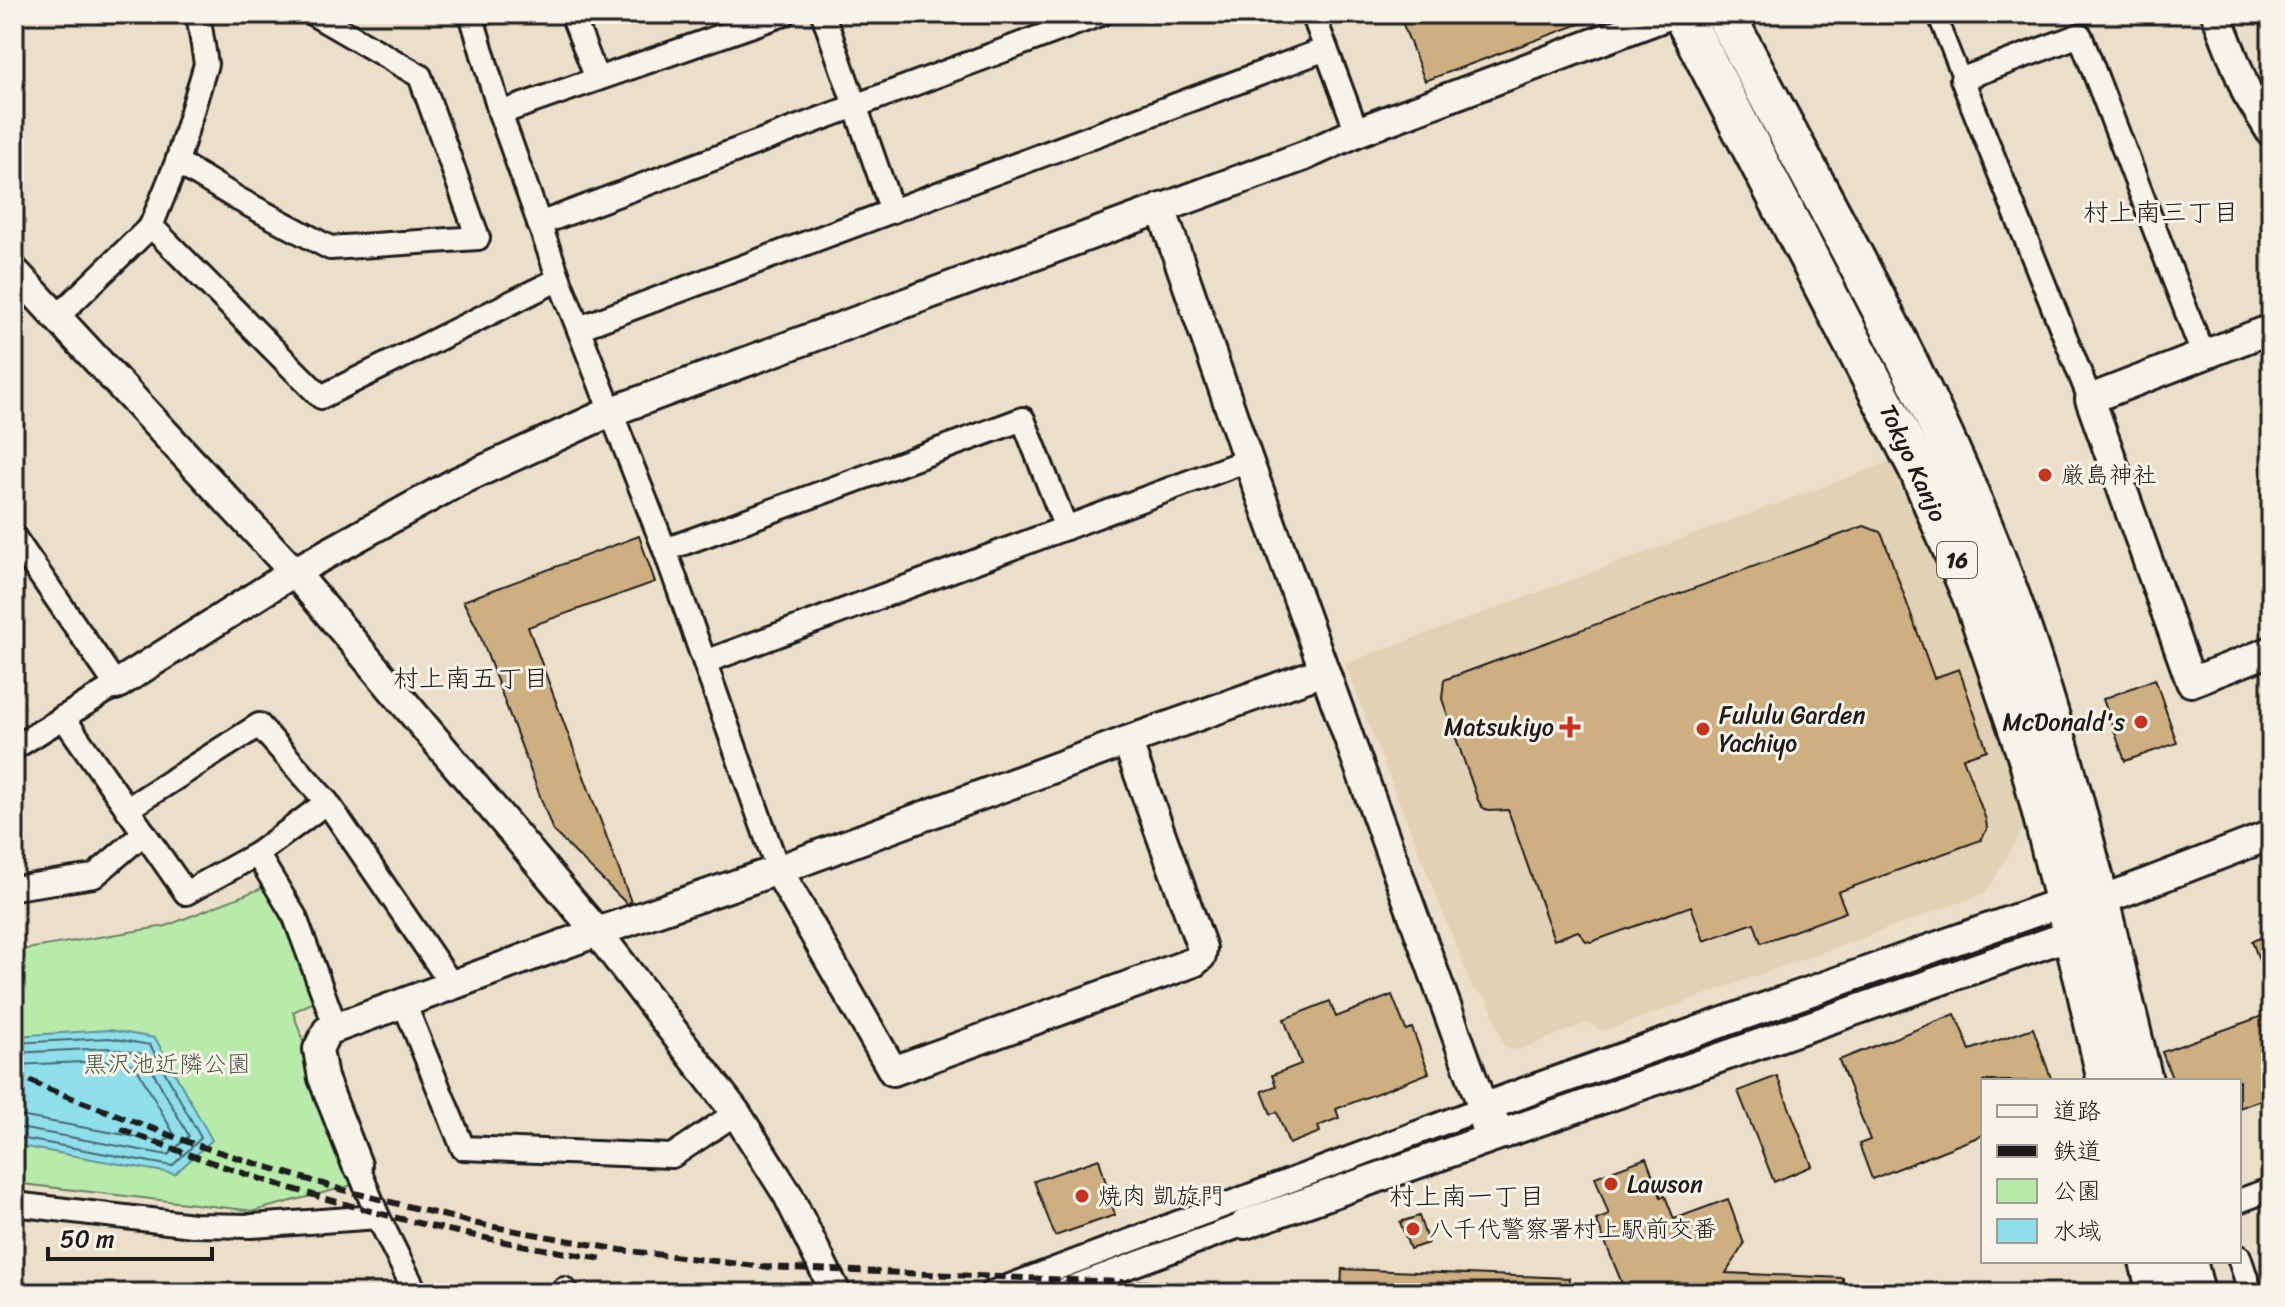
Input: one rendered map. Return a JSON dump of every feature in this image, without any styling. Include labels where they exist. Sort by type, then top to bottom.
[{"type":"highway","name":"Tokyo Kanjo","points":[[1682,14],[1918,468],[1975,603],[2078,913],[2142,1079]]},
{"type":"highway","name":"Tokyo Kanjo","points":[[1725,14],[1910,367],[1952,454],[2017,615],[2072,792],[2078,913],[2107,1079]]},
{"type":"highway","points":[[2150,1263],[2157,1293]]},
{"type":"highway","points":[[2188,1263],[2195,1293]]},
{"type":"street","points":[[57,317],[151,226],[177,162],[206,64],[198,14]]},
{"type":"street","points":[[177,162],[330,248],[478,238],[420,76],[313,14]]},
{"type":"street","points":[[471,14],[500,113],[539,224],[665,550],[778,870],[893,1071],[1194,962],[1201,956],[1202,948],[1127,741]]},
{"type":"street","points":[[572,14],[597,79]]},
{"type":"street","points":[[500,113],[784,14]]},
{"type":"street","points":[[823,14],[892,211]]},
{"type":"street","points":[[539,224],[1101,14]]},
{"type":"street","points":[[1313,14],[1357,132]]},
{"type":"street","points":[[14,748],[294,572],[457,482],[610,412],[1304,156],[1357,132],[1671,14]]},
{"type":"street","points":[[1936,14],[2090,399],[2191,682],[2271,651]]},
{"type":"street","points":[[2216,14],[2247,93],[2271,132]]},
{"type":"street","points":[[1962,79],[2080,35],[2204,357]]},
{"type":"street","points":[[579,328],[1326,49]]},
{"type":"street","points":[[1161,208],[1248,460],[1495,1138]]},
{"type":"street","points":[[151,226],[321,397],[559,279]]},
{"type":"street","points":[[14,271],[294,572],[597,932],[736,1113],[788,1195],[836,1293]]},
{"type":"street","points":[[2090,399],[2271,329]]},
{"type":"street","points":[[665,550],[1023,419],[1066,528]]},
{"type":"street","points":[[705,662],[1248,460]]},
{"type":"street","points":[[14,537],[116,685]]},
{"type":"street","points":[[416,1293],[378,1217],[323,1078],[318,1049],[327,1031],[1324,671]]},
{"type":"street","points":[[63,717],[186,893],[257,854],[327,802]]},
{"type":"street","points":[[127,809],[259,725],[327,802],[452,985]]},
{"type":"street","points":[[14,888],[94,876],[144,833]]},
{"type":"street","points":[[1056,1293],[1495,1138],[2078,913],[2271,835]]},
{"type":"street","points":[[257,854],[295,917],[336,1028]]},
{"type":"street","points":[[991,1293],[1483,1108],[2078,913]]},
{"type":"street","points":[[404,1003],[463,1148],[672,1156],[736,1113]]},
{"type":"street","points":[[2241,1200],[2271,1189]]},
{"type":"street","points":[[14,1204],[193,1225],[252,1226],[378,1217]]},
{"type":"street","points":[[2241,1263],[2251,1293]]},
{"type":"shaded area","points":[[1895,460],[1967,639],[2025,825],[1986,893],[1604,1031],[1587,1023],[1516,1051],[1504,1046],[1488,999],[1473,989],[1345,664]]},
{"type":"green space","name":"黒沢池近隣公園","points":[[267,886],[316,1001],[293,1012],[353,1185],[254,1211],[14,1183],[14,951],[166,926]]},
{"type":"water","points":[[109,1030],[155,1038],[212,1140],[175,1174],[14,1145],[14,1036]]},
{"type":"building","points":[[1399,14],[1601,14],[1601,16],[1425,81]]},
{"type":"building","name":"Fululu Garden Yachiyo","points":[[1864,526],[1880,532],[1883,537],[1934,678],[1959,669],[1987,750],[1963,758],[1986,820],[1987,829],[1981,840],[1838,892],[1846,912],[1761,943],[1754,923],[1704,941],[1691,906],[1591,942],[1586,941],[1578,931],[1554,940],[1508,810],[1489,811],[1478,800],[1442,699],[1444,680]]},
{"type":"building","points":[[639,536],[655,582],[528,627],[631,902],[627,904],[553,831],[478,630],[463,601]]},
{"type":"building","points":[[2155,679],[2177,743],[2125,761],[2103,699]]},
{"type":"building","points":[[2271,934],[2271,987],[2269,987],[2252,941]]},
{"type":"building","points":[[1392,995],[1406,1030],[1412,1028],[1429,1073],[1336,1109],[1339,1118],[1318,1126],[1320,1132],[1289,1144],[1277,1112],[1271,1114],[1262,1091],[1276,1086],[1272,1075],[1301,1064],[1284,1019],[1330,1001],[1336,1017]]},
{"type":"building","points":[[2271,1013],[2271,1096],[2241,1107],[2241,1079],[2172,1079],[2162,1052]]},
{"type":"building","points":[[1955,1014],[1970,1050],[2033,1028],[2051,1079],[1981,1079],[1981,1136],[1872,1179],[1859,1144],[1870,1140],[1839,1060]]},
{"type":"building","points":[[1777,1076],[1812,1166],[1774,1182],[1738,1091]]},
{"type":"building","points":[[1646,1158],[1661,1197],[1665,1196],[1674,1219],[1728,1199],[1744,1244],[1726,1273],[1843,1278],[1843,1293],[1626,1293],[1596,1220],[1609,1215],[1595,1177]]},
{"type":"building","points":[[1099,1159],[1115,1215],[1055,1236],[1034,1181]]},
{"type":"building","points":[[1419,1216],[1428,1243],[1410,1249],[1400,1222]]},
{"type":"building","points":[[1342,1269],[1569,1278],[1568,1293],[1341,1293]]},
{"type":"railway","points":[[14,1073],[196,1145],[339,1189],[478,1224],[621,1250],[764,1267],[1377,1293]]},
{"type":"railway","points":[[121,1129],[252,1176],[341,1203],[476,1236],[602,1259]]},
{"type":"place","name":"厳島神社","points":[[2045,475]]},
{"type":"place","name":"McDonald's","points":[[2141,722]]},
{"type":"place","name":"Matsukiyo","points":[[1570,727]]},
{"type":"place","name":"Fululu Garden Yachiyo","points":[[1703,729]]},
{"type":"place","name":"Lawson","points":[[1611,1184]]},
{"type":"place","name":"焼肉 凱旋門","points":[[1082,1196]]},
{"type":"place","name":"八千代警察署村上駅前交番","points":[[1413,1229]]},
{"type":"district","name":"村上南三丁目","points":[[2161,212]]},
{"type":"district","name":"村上南五丁目","points":[[471,678]]},
{"type":"district","name":"村上南一丁目","points":[[1467,1196]]}]
